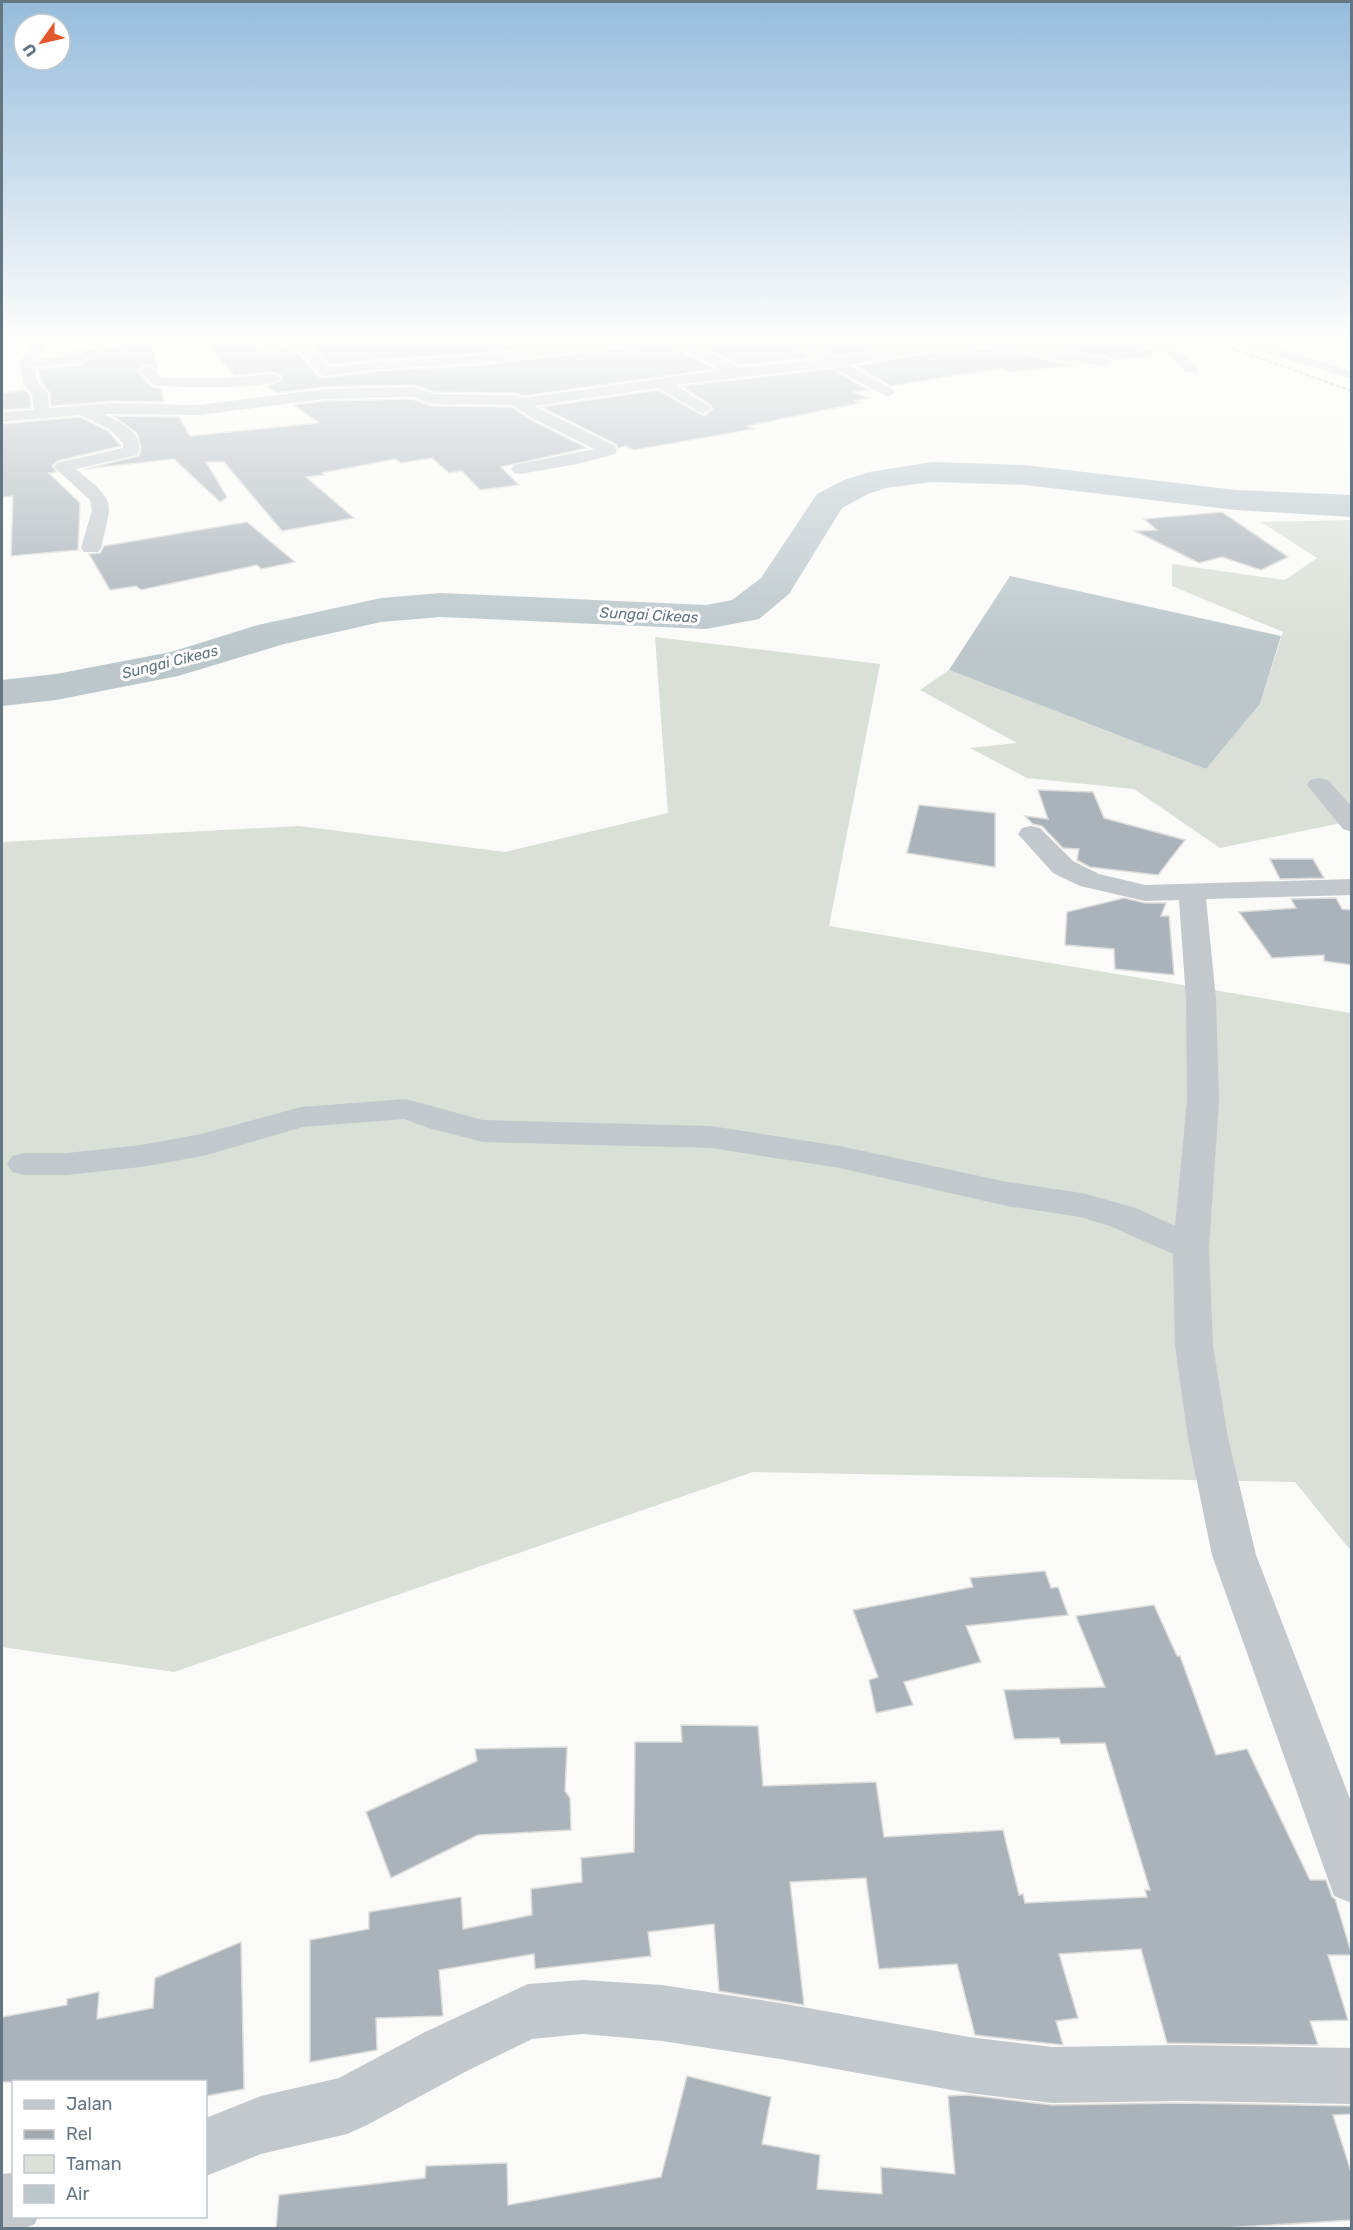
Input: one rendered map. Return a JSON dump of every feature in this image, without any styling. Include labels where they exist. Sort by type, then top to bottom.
[{"type":"street","points":[[91,548],[101,510],[99,498],[63,467],[131,451],[130,441]]},
{"type":"street","points":[[520,469],[585,457],[609,450],[591,441]]},
{"type":"street","points":[[1319,785],[1352,824]]},
{"type":"street","points":[[1031,834],[1063,867],[1089,879],[1145,893],[1352,887]]},
{"type":"street","points":[[1192,893],[1201,999],[1203,1101],[1191,1248],[1194,1346],[1208,1438],[1234,1555],[1318,1779],[1352,1878]]},
{"type":"street","points":[[24,1164],[98,1161],[141,1156],[203,1146],[301,1118],[406,1109],[444,1122],[483,1131],[711,1137],[840,1156],[1007,1194],[1082,1204],[1123,1217],[1191,1248]]},
{"type":"street","points":[[207,2147],[261,2125],[347,2104],[445,2052],[528,2012],[583,2007],[662,2013],[780,2031],[969,2065],[1052,2075],[1180,2073],[1352,2076]]},
{"type":"green space","points":[[1351,520],[1351,821],[1220,848],[1134,789],[1027,778],[970,748],[1017,743],[920,690],[949,670],[1206,769],[1260,704],[1283,632],[1172,586],[1172,564],[1285,580],[1317,558],[1261,522]]},
{"type":"green space","points":[[655,637],[880,664],[829,926],[1351,1013],[1351,1551],[1295,1482],[753,1472],[174,1672],[2,1647],[2,842],[299,826],[505,852],[668,813]]},
{"type":"water","points":[[1010,576],[1281,636],[1260,704],[1206,769],[949,670]]},
{"type":"building","points":[[2,441],[117,441],[121,446],[57,461],[52,466],[57,472],[49,473],[80,503],[78,550],[11,556],[13,496],[2,497]]},
{"type":"building","points":[[139,441],[573,441],[587,448],[501,467],[519,485],[480,490],[462,471],[449,473],[432,458],[401,463],[395,459],[306,477],[354,518],[282,531],[224,462],[206,462],[227,497],[220,502],[174,459],[84,469],[139,456],[141,447]]},
{"type":"building","points":[[610,441],[685,441],[634,450],[625,446],[618,448]]},
{"type":"building","points":[[1222,512],[1288,557],[1261,570],[1222,557],[1199,563],[1135,531],[1157,530],[1144,519]]},
{"type":"building","points":[[247,522],[295,562],[261,569],[257,565],[141,590],[136,586],[110,590],[89,554],[100,553],[104,546]]},
{"type":"building","points":[[1038,790],[1093,792],[1104,818],[1185,840],[1158,875],[1090,867],[1077,860],[1079,849],[1063,848],[1042,826],[1033,824],[1025,816],[1048,819]]},
{"type":"building","points":[[919,805],[995,813],[995,867],[907,853]]},
{"type":"building","points":[[1270,859],[1313,859],[1324,878],[1280,879]]},
{"type":"building","points":[[1124,898],[1145,903],[1166,903],[1161,916],[1169,916],[1174,975],[1115,969],[1114,949],[1065,945],[1067,912]]},
{"type":"building","points":[[1336,898],[1342,909],[1352,910],[1352,965],[1324,961],[1324,955],[1272,958],[1239,912],[1296,908],[1291,899]]},
{"type":"building","points":[[1045,1571],[1051,1588],[1058,1587],[1068,1615],[966,1626],[981,1662],[904,1682],[913,1705],[876,1713],[869,1680],[878,1677],[853,1610],[973,1587],[970,1578]]},
{"type":"building","points":[[1154,1605],[1177,1656],[1180,1656],[1216,1755],[1247,1749],[1310,1880],[1326,1880],[1332,1897],[1335,1899],[1352,1955],[1328,1955],[1348,2020],[1310,2021],[1318,2045],[1167,2043],[1141,1949],[1059,1954],[1078,2018],[1056,2021],[1063,2045],[975,2035],[957,1964],[879,1969],[866,1878],[790,1882],[804,2005],[719,1991],[714,1924],[648,1932],[651,1956],[535,1969],[534,1954],[439,1970],[443,2016],[376,2018],[377,2050],[310,2062],[310,1940],[369,1929],[369,1912],[461,1897],[463,1929],[532,1915],[531,1889],[582,1882],[581,1858],[634,1852],[635,1742],[682,1742],[681,1725],[758,1726],[763,1786],[876,1782],[884,1837],[1003,1830],[1019,1895],[1023,1894],[1025,1903],[1147,1897],[1145,1890],[1150,1890],[1105,1743],[1061,1744],[1059,1738],[1014,1739],[1004,1690],[1105,1687],[1076,1616]]},
{"type":"building","points":[[567,1747],[565,1791],[570,1798],[571,1830],[478,1835],[391,1878],[366,1812],[477,1761],[475,1749]]},
{"type":"building","points":[[241,1942],[244,2089],[207,2096],[207,2080],[12,2080],[12,2082],[2,2082],[2,2017],[67,2005],[67,1999],[99,1992],[97,2019],[153,2008],[155,1978]]},
{"type":"building","points":[[687,2076],[771,2097],[762,2144],[820,2155],[817,2189],[882,2194],[881,2167],[955,2174],[948,2096],[968,2095],[1052,2105],[1180,2103],[1352,2106],[1352,2114],[1333,2115],[1352,2175],[1352,2220],[1224,2228],[276,2229],[279,2195],[425,2178],[426,2166],[507,2163],[508,2205],[661,2177]]},
{"type":"waterway","name":"Sungai Cikeas","points":[[2,693],[56,687],[178,663],[273,634],[381,610],[441,605],[706,617],[745,610],[775,586],[829,501],[856,487],[881,479],[932,472],[1025,475],[1236,500],[1352,506]]}]
